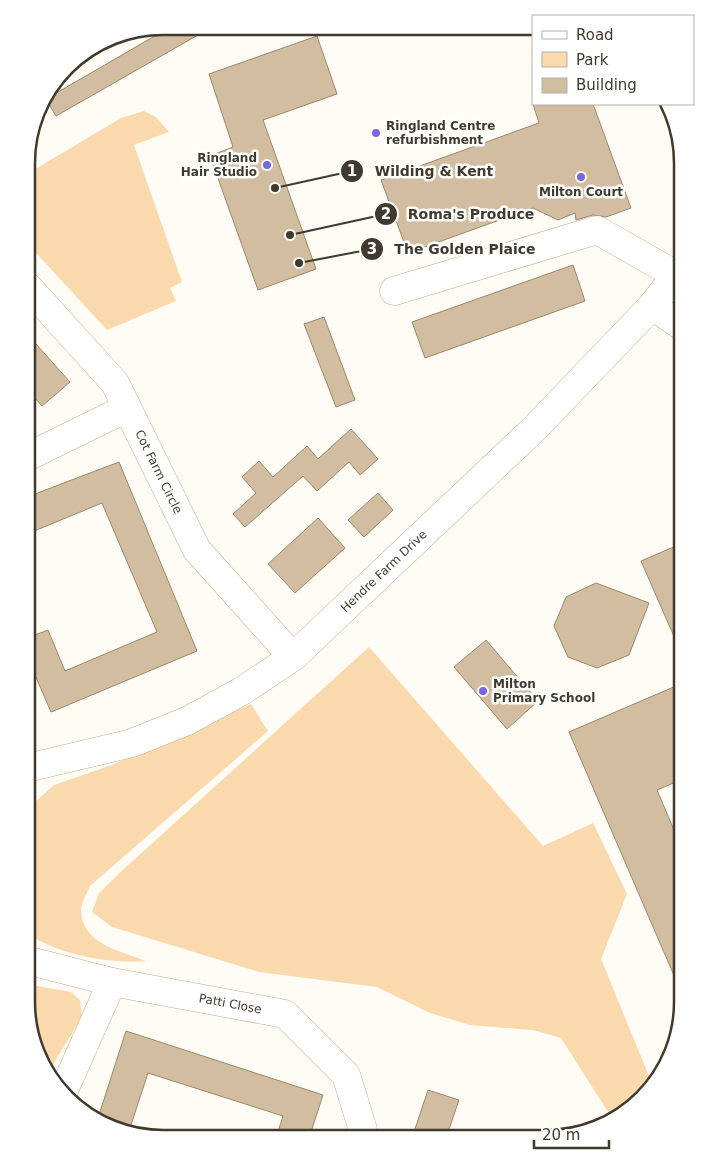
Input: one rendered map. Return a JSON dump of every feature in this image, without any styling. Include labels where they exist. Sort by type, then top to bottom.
[{"type":"street","name":"Hendre Farm Drive","points":[[394,291],[597,230],[674,268]]},
{"type":"street","name":"Hendre Farm Drive","points":[[35,766],[132,743],[187,721],[242,691],[293,657],[535,428],[652,306],[674,277]]},
{"type":"street","name":"Cot Farm Circle","points":[[35,295],[115,383],[197,550],[293,657]]},
{"type":"street","points":[[652,306],[674,321]]},
{"type":"street","points":[[35,453],[127,408]]},
{"type":"street","name":"Patti Close","points":[[35,962],[112,982],[285,1014],[346,1075],[363,1130]]},
{"type":"street","points":[[66,1086],[112,982]]},
{"type":"green space","points":[[144,111],[156,117],[169,132],[134,145],[182,282],[170,288],[176,301],[107,330],[35,252],[35,169],[121,118]]},
{"type":"green space","points":[[369,647],[543,846],[593,823],[627,894],[601,959],[650,1078],[638,1092],[609,1113],[561,1038],[533,1030],[470,1025],[430,1013],[377,987],[259,972],[112,927],[92,912],[99,893]]},
{"type":"green space","points":[[251,704],[268,731],[90,886],[84,898],[81,911],[83,922],[88,931],[104,945],[146,961],[116,961],[84,956],[54,947],[35,939],[35,802],[54,785],[112,765]]},
{"type":"green space","points":[[35,986],[71,992],[80,1000],[82,1017],[52,1066],[37,1027]]},
{"type":"building","points":[[156,35],[198,35],[56,116],[49,105],[56,93]]},
{"type":"building","points":[[317,36],[337,94],[263,120],[316,269],[258,290],[210,156],[233,147],[209,74]]},
{"type":"building","points":[[533,105],[593,105],[631,208],[606,217],[593,215],[576,220],[575,213],[558,220],[533,208],[408,253],[381,180],[539,123]]},
{"type":"building","points":[[573,265],[585,301],[425,358],[412,322]]},
{"type":"building","points":[[324,317],[355,400],[336,407],[304,324]]},
{"type":"building","points":[[35,343],[70,382],[42,406],[35,398]]},
{"type":"building","points":[[351,429],[378,459],[360,475],[349,462],[317,491],[303,476],[245,527],[233,514],[256,493],[242,477],[259,461],[273,477],[307,446],[318,459]]},
{"type":"building","points":[[119,462],[197,651],[51,712],[35,675],[35,635],[48,630],[65,671],[157,632],[102,503],[35,531],[35,494]]},
{"type":"building","points":[[378,493],[393,510],[364,537],[348,520]]},
{"type":"building","points":[[318,518],[345,548],[295,593],[268,564]]},
{"type":"building","points":[[674,547],[674,636],[641,561]]},
{"type":"building","points":[[596,583],[649,603],[629,655],[597,668],[568,657],[554,626],[566,597]]},
{"type":"building","points":[[486,640],[538,701],[507,729],[454,667]]},
{"type":"building","points":[[674,687],[674,783],[657,790],[674,830],[674,975],[569,732]]},
{"type":"building","points":[[126,1031],[323,1095],[312,1130],[279,1130],[283,1116],[148,1073],[131,1126],[100,1113]]},
{"type":"building","points":[[428,1090],[459,1100],[449,1130],[415,1130]]},
{"type":"place","name":"Ringland Centre refurbishment","points":[[376,133]]},
{"type":"place","name":"Ringland Hair Studio","points":[[267,165]]},
{"type":"place","name":"Milton Court","points":[[581,177]]},
{"type":"place","name":"Wilding & Kent","points":[[275,188]]},
{"type":"place","name":"Roma's Produce","points":[[290,235]]},
{"type":"place","name":"The Golden Plaice","points":[[299,263]]},
{"type":"place","name":"Milton Primary School","points":[[483,691]]}]
